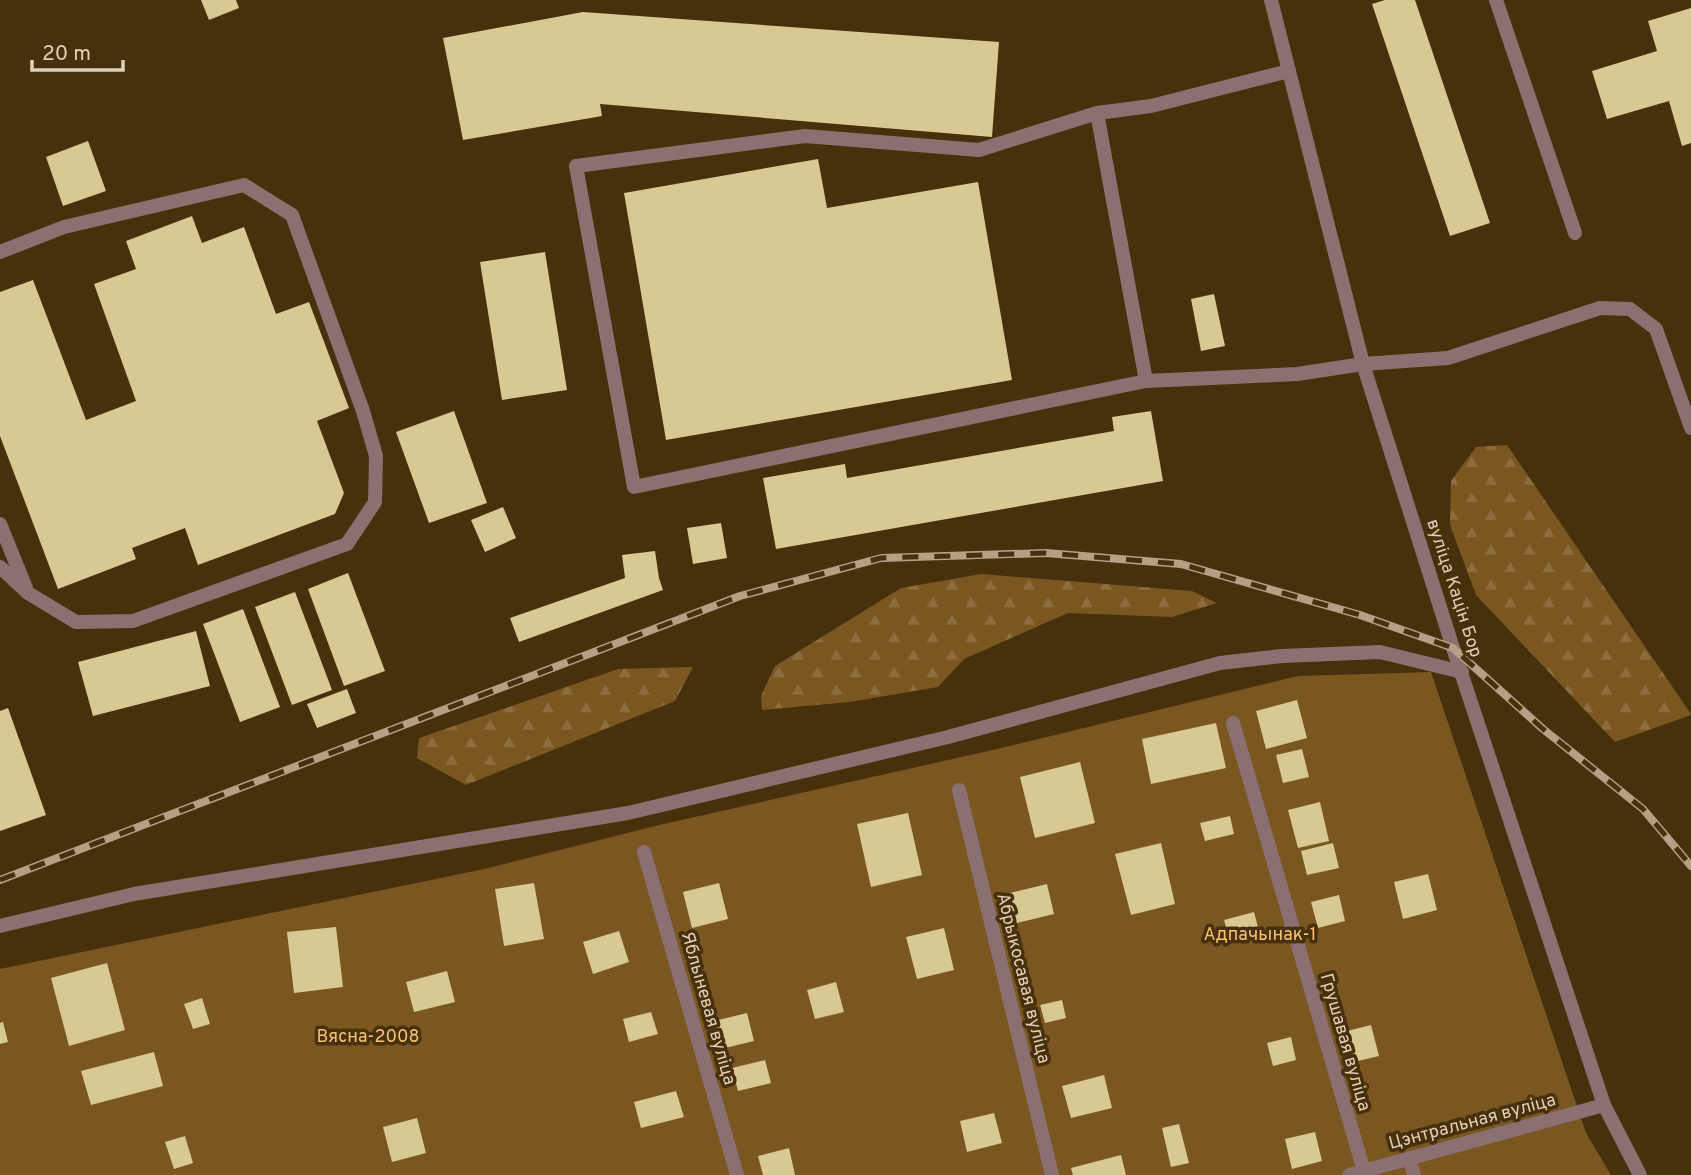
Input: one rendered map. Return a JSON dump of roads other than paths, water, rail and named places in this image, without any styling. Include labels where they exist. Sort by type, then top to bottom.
[{"type":"street","name":"вуліца Кацін Бор","points":[[1271,0],[1363,364],[1605,1105],[1640,1175]]},
{"type":"street","points":[[1496,0],[1575,233]]},
{"type":"street","points":[[1289,71],[1151,106],[1097,113],[979,150],[805,136],[576,166],[634,487],[1146,381],[1297,374],[1363,364],[1448,358],[1600,308],[1630,309],[1656,329],[1691,428]]},
{"type":"street","points":[[1097,113],[1146,381]]},
{"type":"street","points":[[0,252],[64,228],[244,185],[292,215],[363,411],[376,456],[375,502],[346,544],[132,621],[76,622],[28,593],[0,567]]},
{"type":"street","points":[[0,524],[28,593]]},
{"type":"street","points":[[0,926],[134,894],[628,813],[948,737],[1220,663],[1282,656],[1380,652],[1462,672]]},
{"type":"street","name":"Грушавая вуліца","points":[[1233,723],[1364,1171]]},
{"type":"street","name":"Абрыкосавая вуліца","points":[[959,790],[1052,1175]]},
{"type":"street","name":"Яблыневая вуліца","points":[[644,852],[737,1175]]},
{"type":"street","name":"Цэнтральная вуліца","points":[[1349,1175],[1605,1105]]},
{"type":"street","points":[[1409,1158],[1414,1175]]},
{"type":"railway","points":[[0,880],[740,596],[881,558],[1046,553],[1181,564],[1360,615],[1453,648],[1543,729],[1643,809],[1691,866]]},
{"type":"park label","name":"Адпачынак-1","points":[[1260,934]]},
{"type":"park label","name":"Вясна-2008","points":[[368,1036]]}]
